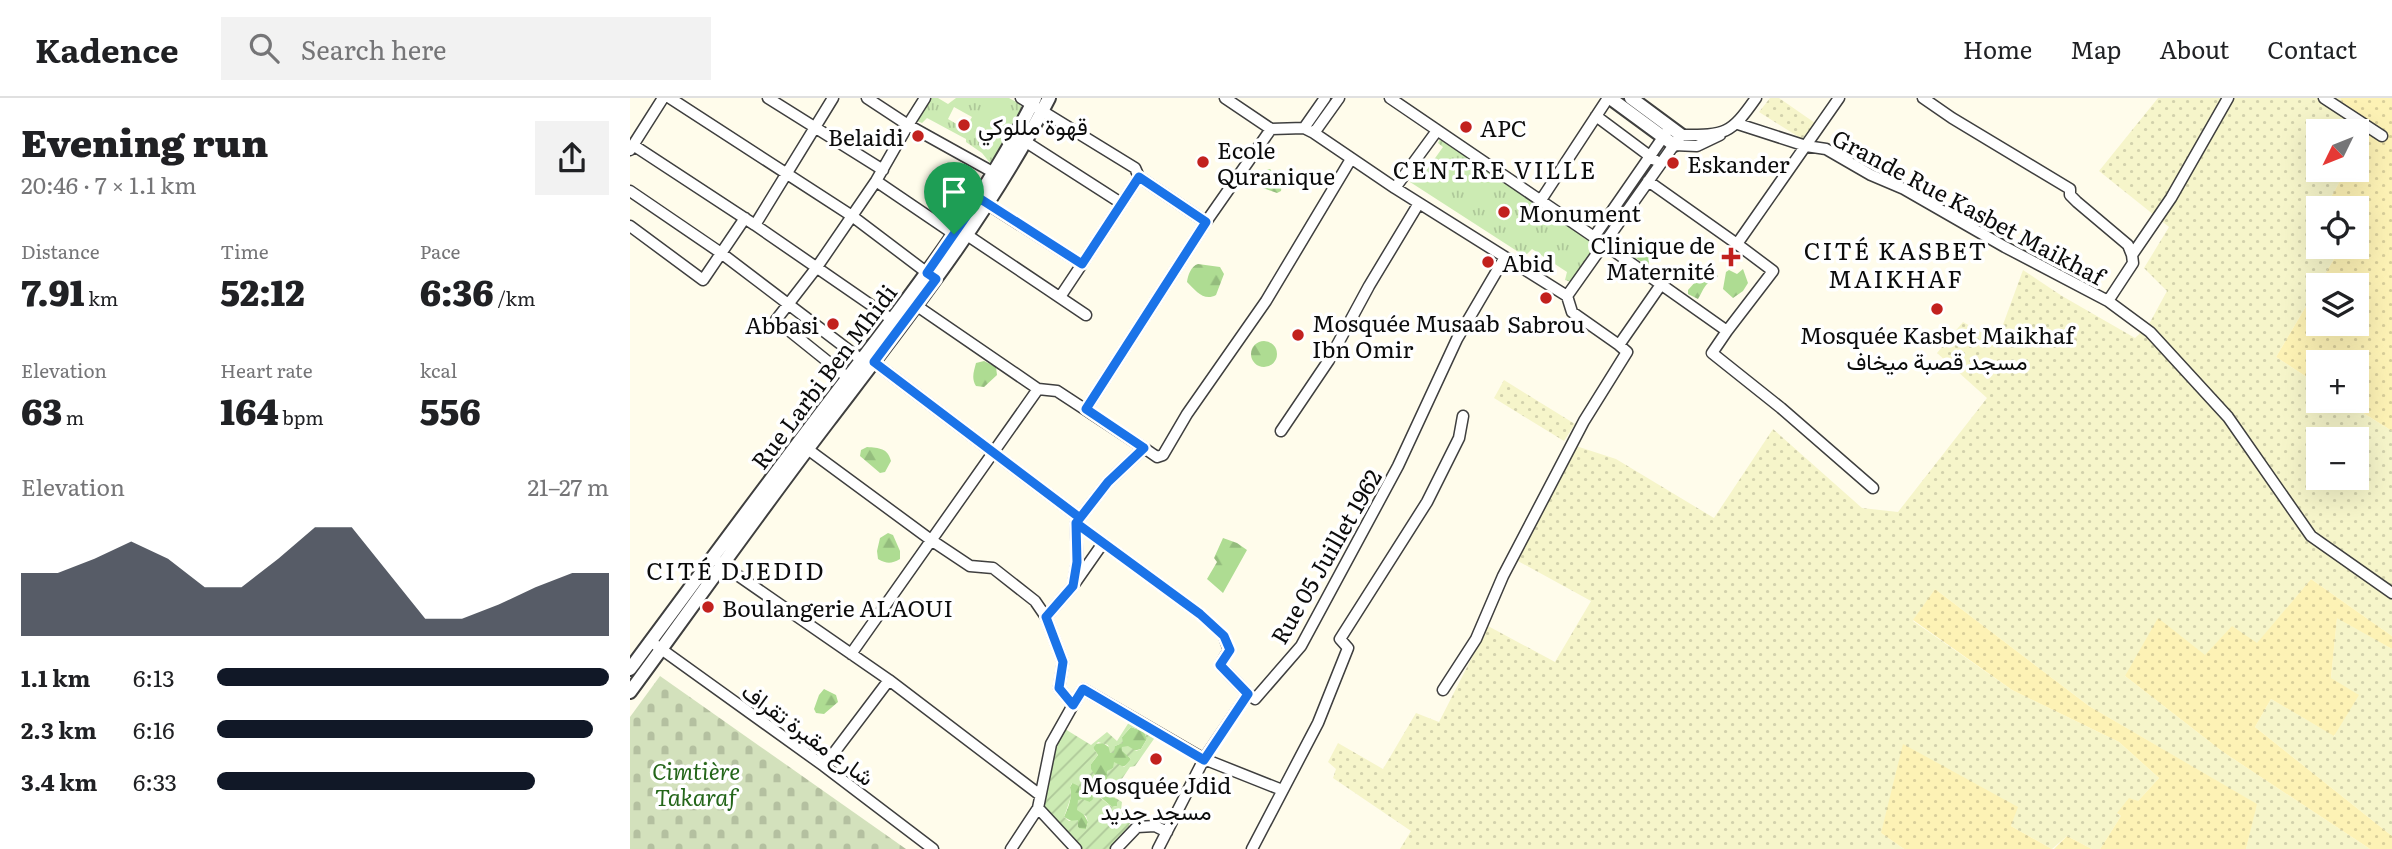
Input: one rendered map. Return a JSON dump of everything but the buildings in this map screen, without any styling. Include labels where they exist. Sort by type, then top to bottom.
[{"type":"street","points":[[663,98],[632,148],[745,218],[898,324]]},
{"type":"street","points":[[670,98],[852,216],[932,276]]},
{"type":"street","points":[[768,98],[883,170]]},
{"type":"street","points":[[755,225],[834,98]]},
{"type":"street","points":[[867,98],[908,125],[1000,176]]},
{"type":"street","points":[[852,381],[776,320],[817,267],[876,181],[925,98]]},
{"type":"street","points":[[1225,98],[1271,129],[1304,128],[1314,133],[1395,188],[1567,296],[1572,312],[1627,352],[1584,421],[1503,576],[1476,639],[1443,690]]},
{"type":"street","points":[[1304,128],[1325,98]]},
{"type":"street","points":[[1314,133],[1339,98]]},
{"type":"street","points":[[1390,98],[1605,244],[1660,286],[1727,331]]},
{"type":"street","points":[[1541,200],[1609,98],[1672,136],[1697,146],[1735,126],[1756,98]]},
{"type":"street","points":[[1631,98],[1672,136]]},
{"type":"street","points":[[1737,244],[1839,98]]},
{"type":"street","points":[[1923,98],[2070,189],[2070,195],[2077,202],[2128,245],[2133,263],[2108,301]]},
{"type":"street","points":[[2132,255],[2171,198],[2228,98]]},
{"type":"street","points":[[2324,98],[2382,135]]},
{"type":"street","points":[[1036,102],[1135,168],[1139,177],[1206,222]]},
{"type":"street","name":"Rue Larbi Ben Mhidi","points":[[630,669],[656,645],[723,565],[757,508],[898,324],[1026,142],[1036,102]]},
{"type":"street","name":"Rue Larbi Ben Mhidi","points":[[1000,176],[1036,102]]},
{"type":"street","points":[[1596,116],[1661,164]]},
{"type":"street","name":"Grande Rue Kasbet Maikhaf","points":[[1735,126],[1826,149],[2108,301],[2150,332],[2228,417],[2311,536],[2392,593]]},
{"type":"street","points":[[1086,409],[1206,222],[1271,129]]},
{"type":"street","points":[[1395,188],[1437,132]]},
{"type":"street","points":[[1594,237],[1651,157],[1672,136]]},
{"type":"street","points":[[1567,296],[1661,164],[1672,136]]},
{"type":"street","points":[[1026,142],[1121,203]]},
{"type":"street","points":[[917,306],[1038,389],[1057,391],[1157,457],[1163,455],[1187,414],[1265,301],[1351,159]]},
{"type":"street","points":[[1059,297],[1139,177]]},
{"type":"street","points":[[876,181],[1086,316]]},
{"type":"street","points":[[1648,181],[1773,271],[1712,353],[1781,408],[1873,488]]},
{"type":"street","points":[[630,191],[721,253],[994,452],[1103,543],[1200,614],[1224,636],[1230,650],[1220,665],[1248,694]]},
{"type":"street","points":[[984,201],[1082,264]]},
{"type":"street","points":[[1281,431],[1329,360],[1368,286],[1419,203]]},
{"type":"street","points":[[630,226],[703,280],[745,218]]},
{"type":"street","name":"Rue 05 Juillet 1962","points":[[1158,849],[1204,760],[1248,694],[1255,699],[1301,646],[1398,467],[1457,340],[1505,257]]},
{"type":"street","name":"Rue Larbi Ben Mhidi","points":[[898,324],[917,306],[932,276]]},
{"type":"street","points":[[1619,345],[1660,286]]},
{"type":"street","points":[[851,654],[1038,389]]},
{"type":"street","points":[[1252,849],[1318,723],[1348,648],[1340,639],[1427,502],[1459,438],[1463,416]]},
{"type":"street","points":[[803,446],[931,540],[970,566],[993,568],[1035,601],[1046,617],[1063,662],[1059,688],[1073,705]]},
{"type":"street","points":[[1073,586],[1077,562],[1078,521],[1108,482],[1144,448]]},
{"type":"street","name":"Rue Larbi Ben Mhidi","points":[[630,692],[656,645],[712,557],[757,508]]},
{"type":"street","points":[[1046,617],[1073,586],[1103,543]]},
{"type":"street","points":[[712,557],[889,680],[1040,795]]},
{"type":"street","name":"شارع مقبرة تقراف","points":[[656,645],[824,766],[933,849]]},
{"type":"street","points":[[824,766],[889,680]]},
{"type":"street","points":[[1011,849],[1038,808],[1051,744],[1083,689],[1204,760],[1282,790]]},
{"type":"street","points":[[1038,808],[1076,849]]},
{"type":"street","points":[[1116,849],[1137,827],[1155,826],[1167,832]]},
{"type":"green space","points":[[931,98],[938,98],[948,104],[956,98],[1009,98],[1020,104],[1022,110],[996,159],[990,163],[982,153],[966,142],[966,139],[927,118],[922,123],[917,121]],"holes":[[[954,107],[972,117],[965,129],[948,119]]]},
{"type":"green space","points":[[1770,98],[1779,98],[1815,123],[1802,139],[1759,112]]},
{"type":"green space","points":[[2158,98],[2340,98],[2352,119],[2306,119],[2306,182],[2339,182],[2332,196],[2306,196],[2306,259],[2334,259],[2326,273],[2306,273],[2306,306],[2276,357],[2306,377],[2306,413],[2363,413],[2392,431],[2392,636],[2311,579],[2257,644],[2125,676],[2223,752],[2370,849],[2246,849],[2256,804],[2089,706],[1935,589],[1913,621],[2012,690],[2119,742],[2159,778],[2138,801],[2117,814],[2121,816],[2100,849],[2092,849],[2067,836],[2052,849],[2011,826],[2017,807],[1881,833],[1904,849],[1400,849],[1411,831],[1333,778],[1336,769],[1328,762],[1338,743],[1383,769],[1416,713],[1439,722],[1488,626],[1555,662],[1591,601],[1516,560],[1576,446],[1616,459],[1714,518],[1773,429],[1862,508],[1898,512],[1987,398],[1937,353],[1963,322],[1997,341],[2023,270],[2135,338],[2148,326],[2167,291],[2144,268],[2169,227],[2099,171]]},
{"type":"green space","points":[[1440,139],[1596,244],[1571,282],[1565,280],[1567,272],[1532,249],[1527,254],[1520,253],[1410,182],[1412,179],[1418,182],[1443,147],[1438,143]]},
{"type":"green space","points":[[1270,169],[1282,183],[1281,191],[1277,193],[1257,183],[1263,171]]},
{"type":"green space","points":[[1642,239],[1648,240],[1652,247],[1648,266],[1628,253],[1632,245],[1640,249]]},
{"type":"green space","points":[[1198,264],[1220,267],[1224,274],[1216,295],[1212,297],[1204,296],[1187,282],[1192,269]]},
{"type":"green space","points":[[1743,269],[1748,283],[1743,291],[1733,298],[1723,289],[1726,272],[1729,270],[1737,274]]},
{"type":"green space","points":[[1706,270],[1718,276],[1707,285],[1698,299],[1688,294],[1688,290]]},
{"type":"green space","points":[[1264,341],[1273,345],[1277,354],[1273,363],[1264,367],[1255,363],[1251,354],[1255,345]]},
{"type":"green space","points":[[984,361],[996,367],[997,375],[984,387],[976,386],[973,377],[976,363]]},
{"type":"green space","points":[[1504,380],[1575,424],[1564,441],[1494,398]]},
{"type":"green space","points":[[867,447],[879,448],[888,453],[891,461],[885,472],[880,473],[860,456],[861,450]]},
{"type":"green space","points":[[888,533],[893,535],[900,551],[900,559],[889,563],[878,559],[877,551],[880,538]]},
{"type":"green space","points":[[1223,538],[1247,550],[1223,593],[1207,579],[1217,562],[1214,558]]},
{"type":"green space","points":[[2337,617],[2392,649],[2392,836],[2255,727],[2271,699],[2335,736],[2331,678]]},
{"type":"green space","name":"Cimtière Takaraf","points":[[660,676],[906,849],[630,849],[630,717]]},
{"type":"green space","points":[[824,689],[836,695],[838,702],[824,714],[816,713],[814,709]]},
{"type":"green space","points":[[1131,719],[1156,736],[1111,795],[1122,802],[1121,810],[1133,820],[1129,830],[1110,849],[1082,849],[1047,813],[1043,803],[1056,742],[1065,729],[1091,745],[1107,732],[1117,741]],"holes":[[[1131,727],[1144,732],[1147,739],[1141,749],[1136,751],[1128,746],[1122,747],[1122,751],[1131,759],[1124,767],[1114,762],[1113,768],[1107,771],[1107,779],[1111,782],[1108,795],[1117,799],[1117,806],[1112,807],[1093,792],[1090,802],[1078,800],[1077,810],[1086,816],[1088,822],[1086,829],[1078,828],[1078,820],[1069,821],[1064,817],[1071,797],[1072,783],[1079,786],[1079,793],[1082,795],[1088,793],[1089,785],[1098,779],[1091,769],[1091,764],[1098,755],[1093,748],[1098,742],[1108,745],[1110,753],[1114,753],[1115,746],[1123,743],[1122,737]]]},
{"type":"green space","points":[[1131,727],[1144,732],[1147,739],[1141,749],[1128,756],[1131,759],[1127,764],[1110,771],[1111,788],[1108,795],[1117,799],[1117,806],[1112,807],[1099,796],[1085,802],[1083,813],[1088,822],[1086,829],[1079,829],[1077,824],[1064,817],[1070,802],[1070,787],[1073,782],[1079,786],[1089,785],[1091,764],[1098,755],[1093,748],[1095,744],[1103,743],[1110,748],[1122,743],[1122,737]]},
{"type":"sand","points":[[2340,98],[2392,98],[2392,431],[2363,413],[2369,413],[2369,350],[2306,350],[2306,377],[2276,357],[2306,306],[2306,336],[2369,336],[2369,273],[2326,273],[2334,259],[2369,259],[2369,196],[2332,196],[2339,182],[2370,182],[2370,119],[2352,119]]},
{"type":"sand","points":[[2311,579],[2392,636],[2392,649],[2337,618],[2331,678],[2359,695],[2334,736],[2271,699],[2255,727],[2392,836],[2392,849],[2370,849],[2223,752],[2125,676],[2158,618],[2205,655],[2232,626],[2257,643]]},
{"type":"sand","points":[[1935,589],[2089,706],[2257,804],[2246,849],[2100,849],[2121,816],[2117,813],[2129,798],[2138,801],[2159,778],[2119,742],[2012,690],[1913,620]]},
{"type":"sand","points":[[1903,744],[2018,807],[2011,826],[2052,849],[1904,849],[1881,833]]},
{"type":"sand","points":[[2067,836],[2092,849],[2054,849]]},
{"type":"place","name":"قهوة مللوكي","points":[[964,125]]},
{"type":"place","name":"APC","points":[[1466,127]]},
{"type":"place","name":"Belaidi","points":[[918,136]]},
{"type":"place","name":"Ecole Quranique","points":[[1203,162]]},
{"type":"place","name":"Eskander","points":[[1673,163]]},
{"type":"place","name":"Monument","points":[[1504,212]]},
{"type":"place","name":"Clinique de Maternité","points":[[1731,257]]},
{"type":"place","name":"Abid","points":[[1488,262]]},
{"type":"place","name":"Sabrou","points":[[1546,298]]},
{"type":"place","name":"Mosquée Kasbet Maikhaf مسجد قصبة ميخاف","points":[[1937,309]]},
{"type":"place","name":"Abbasi","points":[[833,324]]},
{"type":"place","name":"Mosquée Musaab Ibn Omir","points":[[1298,335]]},
{"type":"place","name":"Boulangerie ALAOUI","points":[[708,607]]},
{"type":"place","name":"Mosquée Jdid مسجد جديد","points":[[1156,759]]},
{"type":"district","name":"CENTRE VILLE","points":[[1495,168]]},
{"type":"district","name":"CITÉ KASBET MAIKHAF","points":[[1896,263]]},
{"type":"district","name":"CITÉ DJEDID","points":[[736,569]]},
{"type":"route","points":[[954,234],[927,273],[936,279],[874,362],[1080,518],[1076,523],[1077,562],[1073,586],[1046,617],[1063,662],[1059,688],[1073,705],[1083,689],[1204,760],[1248,694],[1220,665],[1230,650],[1224,636],[1200,614],[1076,523],[1080,518],[1108,482],[1144,448],[1086,409],[1206,222],[1139,177],[1082,264],[979,198],[954,234]]}]
